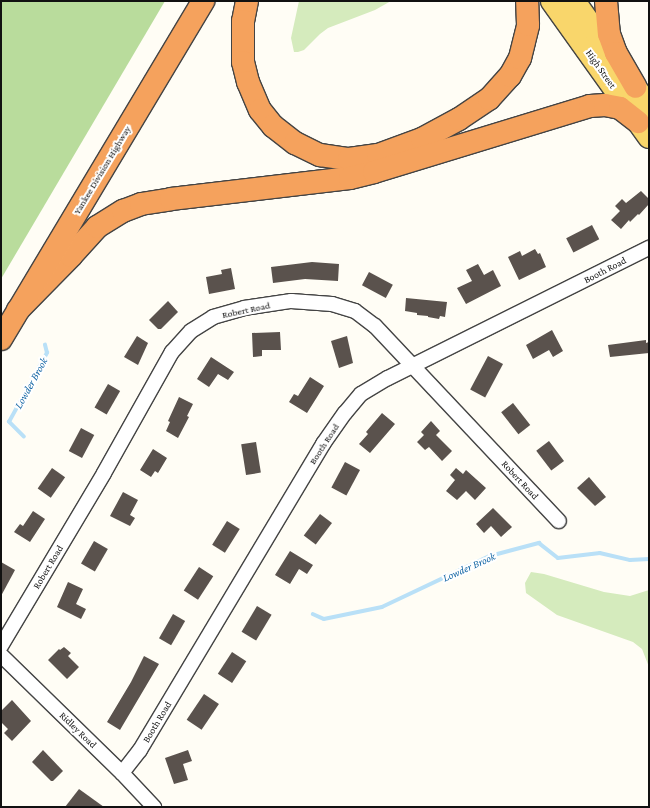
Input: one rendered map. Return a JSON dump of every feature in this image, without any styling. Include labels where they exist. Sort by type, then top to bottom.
[{"type":"highway","name":"Yankee Division Highway","points":[[1,339],[202,1]]},
{"type":"highway","points":[[247,1],[243,21],[243,62],[248,82],[260,110],[273,126],[295,143],[320,155],[349,159],[378,156],[422,139],[459,119],[489,99],[510,76],[520,58],[528,25],[527,1]]},
{"type":"highway","points":[[606,1],[609,34],[616,53],[636,87]]},
{"type":"highway","points":[[18,310],[71,256],[96,227],[123,211],[141,204],[171,199],[350,178],[590,106],[605,105],[620,108],[645,122]]},
{"type":"main road","name":"High Street","points":[[552,1],[645,122]]},
{"type":"main road","name":"High Street","points":[[574,1],[636,87],[645,122]]},
{"type":"street","name":"Booth Road","points":[[122,773],[140,750],[323,444],[345,413],[361,394],[413,366],[649,248]]},
{"type":"street","name":"Robert Road","points":[[1,646],[104,473],[172,352],[191,331],[213,317],[244,308],[291,301],[332,304],[355,311],[375,326],[559,521]]},
{"type":"street","name":"Ridley Road","points":[[1,655],[122,773],[154,807]]},
{"type":"green space","points":[[1,1],[165,1],[1,279]]},
{"type":"green space","points":[[299,1],[391,1],[375,10],[328,28],[304,50],[294,52],[291,38]]},
{"type":"green space","points":[[531,572],[544,574],[604,592],[630,596],[649,590],[649,667],[642,649],[633,642],[557,615],[526,593],[525,583]]},
{"type":"building","points":[[641,191],[649,199],[649,204],[639,215],[638,214],[630,222],[629,220],[621,229],[611,220],[620,211],[615,206],[622,199],[626,203]]},
{"type":"building","points":[[592,225],[599,239],[573,252],[566,238]]},
{"type":"building","points":[[535,249],[538,254],[540,253],[546,267],[519,280],[508,257],[520,251],[522,256]]},
{"type":"building","points":[[312,262],[339,264],[338,281],[305,279],[273,283],[271,267]]},
{"type":"building","points":[[478,264],[484,275],[493,270],[501,286],[466,304],[457,288],[472,281],[466,270]]},
{"type":"building","points":[[231,268],[235,289],[209,294],[206,277],[222,274],[221,270]]},
{"type":"building","points":[[369,272],[393,285],[386,298],[362,285]]},
{"type":"building","points":[[406,298],[447,302],[445,317],[440,316],[439,319],[405,311]]},
{"type":"building","points":[[168,301],[178,312],[161,329],[158,329],[149,320]]},
{"type":"building","points":[[552,330],[563,351],[553,357],[549,350],[533,359],[526,345]]},
{"type":"building","points":[[280,332],[281,350],[262,350],[262,356],[253,357],[252,333]]},
{"type":"building","points":[[137,336],[148,343],[138,365],[124,357]]},
{"type":"building","points":[[347,336],[353,363],[339,368],[331,341]]},
{"type":"building","points":[[646,340],[646,343],[649,342],[649,353],[610,357],[608,345]]},
{"type":"building","points":[[488,356],[503,364],[485,398],[470,390]]},
{"type":"building","points":[[211,357],[234,372],[228,380],[218,374],[209,387],[197,379]]},
{"type":"building","points":[[310,377],[324,386],[307,413],[289,402],[294,394],[298,396]]},
{"type":"building","points":[[108,384],[120,391],[107,414],[94,407]]},
{"type":"building","points":[[179,397],[193,404],[187,416],[189,417],[178,438],[166,431],[170,422],[168,421]]},
{"type":"building","points":[[513,403],[530,425],[518,434],[501,412]]},
{"type":"building","points":[[382,413],[395,424],[370,453],[359,444],[368,434],[366,432]]},
{"type":"building","points":[[431,421],[440,431],[436,435],[452,451],[442,461],[429,447],[425,450],[417,442],[424,435],[421,432]]},
{"type":"building","points":[[81,428],[94,435],[82,458],[69,451]]},
{"type":"building","points":[[549,441],[564,461],[551,471],[536,451]]},
{"type":"building","points":[[256,442],[261,473],[246,475],[241,444]]},
{"type":"building","points":[[153,449],[167,458],[158,473],[155,471],[151,477],[140,470]]},
{"type":"building","points":[[345,462],[360,470],[346,496],[331,488]]},
{"type":"building","points":[[52,468],[65,477],[51,498],[38,488]]},
{"type":"building","points":[[456,468],[463,474],[466,470],[486,488],[475,500],[466,491],[457,500],[446,491],[455,480],[450,475]]},
{"type":"building","points":[[589,477],[606,497],[595,506],[577,488]]},
{"type":"building","points":[[123,492],[138,500],[130,515],[135,518],[130,526],[110,516]]},
{"type":"building","points":[[493,508],[512,527],[501,537],[491,526],[484,533],[476,524]]},
{"type":"building","points":[[33,511],[45,519],[30,542],[14,532],[20,524],[23,526]]},
{"type":"building","points":[[320,514],[332,523],[316,545],[304,536]]},
{"type":"building","points":[[227,521],[240,529],[225,553],[212,545]]},
{"type":"building","points":[[94,541],[108,549],[95,572],[81,564]]},
{"type":"building","points":[[290,551],[313,565],[307,574],[299,569],[290,584],[275,575]]},
{"type":"building","points":[[1,562],[15,570],[1,596]]},
{"type":"building","points":[[199,567],[213,576],[198,600],[184,590]]},
{"type":"building","points":[[68,582],[83,589],[76,604],[86,609],[81,619],[57,607]]},
{"type":"building","points":[[257,606],[272,615],[256,640],[242,632]]},
{"type":"building","points":[[173,614],[185,621],[171,645],[159,638]]},
{"type":"building","points":[[64,647],[71,653],[68,656],[79,667],[67,679],[48,660],[59,649],[60,650]]},
{"type":"building","points":[[232,652],[246,661],[232,683],[218,674]]},
{"type":"building","points":[[144,656],[159,664],[120,730],[107,722],[131,682]]},
{"type":"building","points":[[204,694],[219,704],[202,730],[187,720]]},
{"type":"building","points":[[12,700],[31,721],[12,741],[4,733],[8,729],[1,722],[1,711]]},
{"type":"building","points":[[43,750],[63,771],[53,781],[51,781],[32,762]]},
{"type":"building","points":[[188,750],[192,761],[183,764],[188,780],[174,784],[165,758]]},
{"type":"building","points":[[79,789],[104,807],[65,807]]},
{"type":"waterway","name":"Lowder Brook","points":[[24,437],[9,422],[47,353],[45,345]]},
{"type":"waterway","name":"Lowder Brook","points":[[313,614],[324,619],[382,607],[490,556],[539,543],[558,558],[600,553],[630,560],[649,559]]}]
